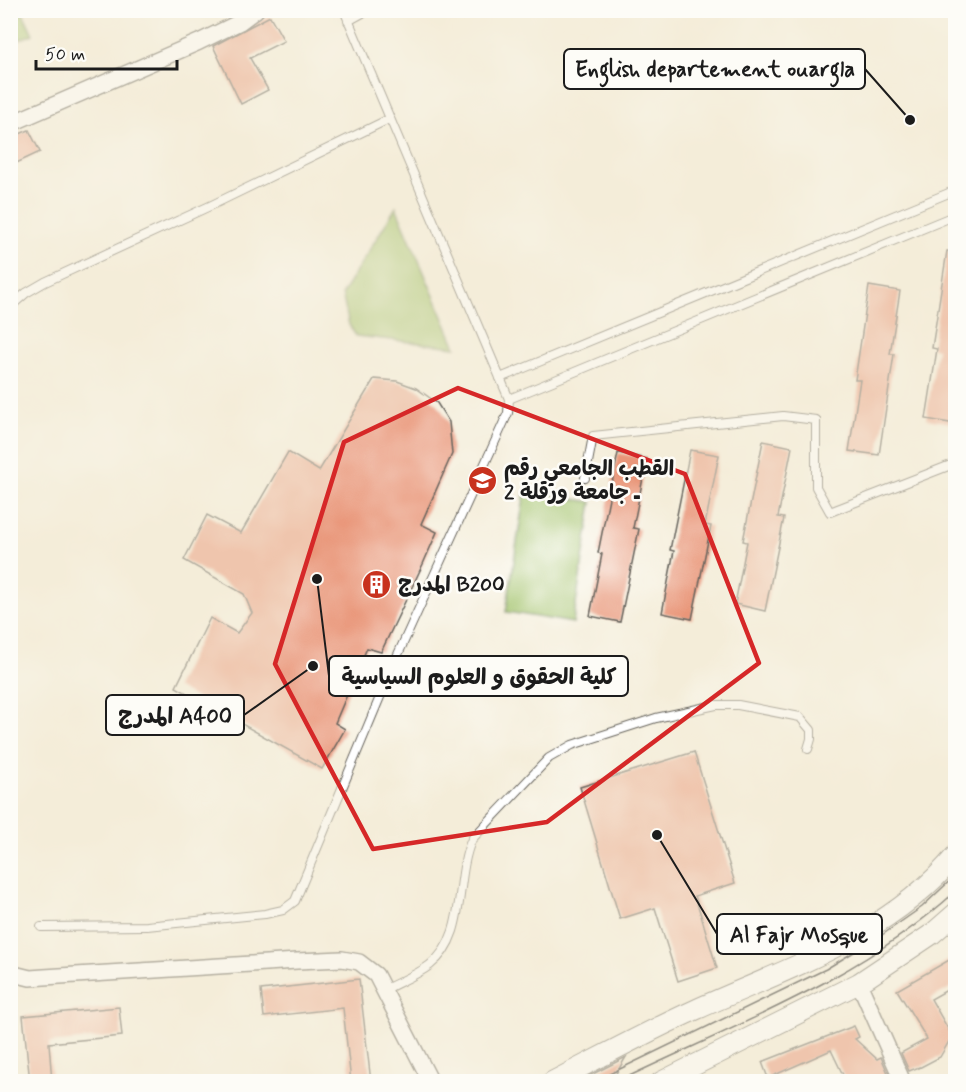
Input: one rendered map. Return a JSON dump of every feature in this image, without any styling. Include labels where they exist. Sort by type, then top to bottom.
[{"type":"street","points":[[10,124],[199,42],[240,22],[256,10]]},
{"type":"street","points":[[552,1082],[693,1011],[822,954],[874,925],[915,894],[956,855]]},
{"type":"street","points":[[661,1082],[681,1077],[859,983],[932,934],[956,913]]},
{"type":"street","points":[[10,974],[30,978],[342,959],[359,962],[376,975],[431,1082]]},
{"type":"street","points":[[859,983],[903,1082]]},
{"type":"lane","points":[[41,927],[147,926],[265,914],[283,910],[295,900],[395,661],[508,413],[509,399],[344,10]]},
{"type":"lane","points":[[348,21],[368,10]]},
{"type":"lane","points":[[10,307],[45,282],[212,205],[389,119]]},
{"type":"lane","points":[[500,378],[956,190]]},
{"type":"lane","points":[[509,399],[956,215]]},
{"type":"lane","points":[[585,478],[593,436],[783,416],[816,420],[816,487],[830,512],[956,463]]},
{"type":"lane","points":[[384,990],[430,965],[439,955],[449,940],[455,923],[465,857],[472,839],[549,758],[559,752],[572,745],[656,718],[716,705],[738,705],[800,717],[810,730],[811,740],[808,749]]},
{"type":"highlighted area","points":[[458,388],[685,474],[759,663],[547,822],[373,849],[275,664],[344,442]]},
{"type":"green space","points":[[11,10],[22,11],[33,34],[11,43]]},
{"type":"green space","points":[[396,207],[456,347],[356,336],[349,325],[342,294]]},
{"type":"green space","points":[[525,491],[592,502],[573,623],[506,612]]},
{"type":"building","points":[[270,16],[284,41],[250,58],[268,90],[241,104],[213,46]]},
{"type":"building","points":[[29,130],[40,152],[10,166],[10,138]]},
{"type":"building","points":[[947,251],[956,251],[956,424],[926,419],[937,349],[932,348]]},
{"type":"building","points":[[869,286],[900,291],[890,354],[894,354],[879,455],[849,451],[860,380],[855,380]]},
{"type":"building","points":[[374,379],[397,381],[416,388],[437,403],[449,422],[452,454],[421,524],[437,532],[381,652],[367,648],[335,723],[345,729],[322,769],[176,687],[210,618],[237,633],[252,613],[244,594],[184,560],[207,515],[241,533],[288,452],[319,471]]},
{"type":"building","points":[[763,441],[792,447],[778,517],[784,518],[765,611],[735,604],[747,542],[743,541]]},
{"type":"building","points":[[690,450],[719,455],[705,525],[711,526],[692,619],[662,613],[674,551],[670,550]]},
{"type":"building","points":[[618,453],[647,458],[633,528],[639,529],[620,622],[590,616],[602,554],[598,553]]},
{"type":"building","points":[[694,752],[735,883],[695,896],[717,968],[678,981],[655,908],[620,919],[580,787]]},
{"type":"building","points":[[956,956],[956,985],[931,999],[952,1036],[940,1057],[909,1071],[901,1053],[927,1039],[897,990]]},
{"type":"building","points":[[359,979],[371,1082],[351,1082],[343,1008],[264,1017],[261,990]]},
{"type":"building","points":[[119,1007],[122,1036],[49,1043],[52,1082],[30,1082],[23,1016]]},
{"type":"building","points":[[854,1026],[859,1037],[855,1039],[877,1059],[881,1057],[891,1080],[855,1082],[844,1077],[831,1050],[768,1078],[762,1062]]},
{"type":"building","points":[[626,1057],[611,1082],[595,1082],[589,1076]]},
{"type":"tram line","points":[[593,1082],[826,969],[882,935],[922,907],[956,875]]},
{"type":"tram line","points":[[617,1082],[794,999],[837,975],[879,950],[919,922],[956,891]]},
{"type":"place","name":"English departement ouargla","points":[[910,120]]},
{"type":"place","name":"القطب الجامعي رقم 2 ـ جامعة ورقلة","points":[[483,481]]},
{"type":"place","name":"كلية الحقوق و العلوم السياسية","points":[[317,579]]},
{"type":"place","name":"المدرج B200","points":[[377,585]]},
{"type":"place","name":"المدرج A400","points":[[313,666]]},
{"type":"place","name":"Al Fajr Mosque","points":[[657,835]]}]
